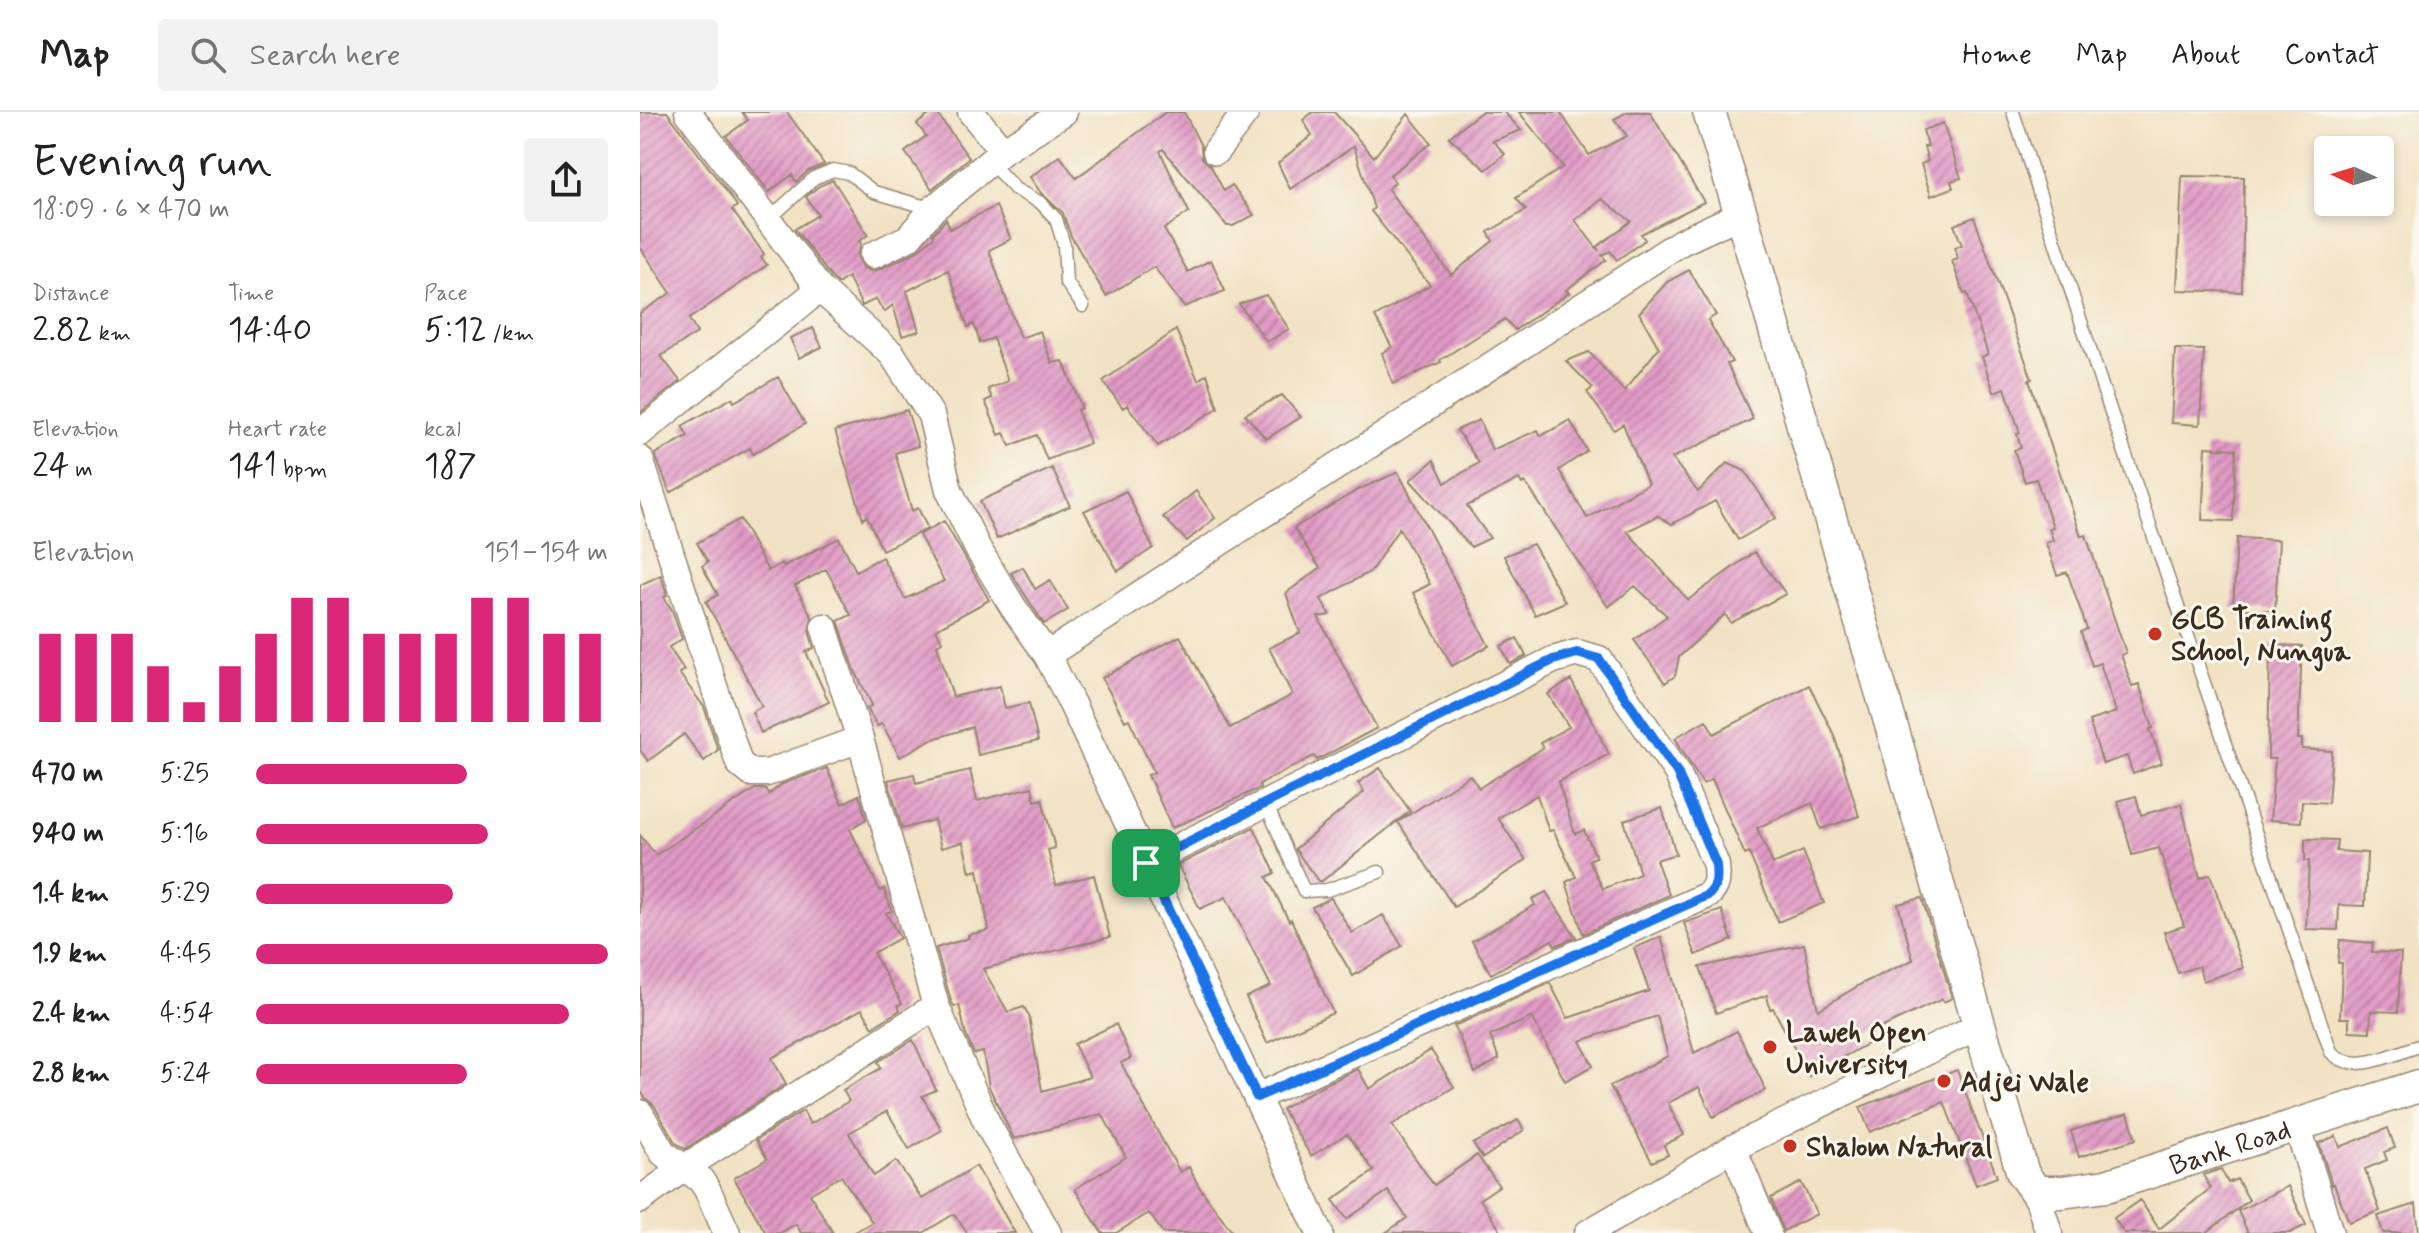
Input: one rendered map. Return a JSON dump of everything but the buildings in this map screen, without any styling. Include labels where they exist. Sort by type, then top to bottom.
[{"type":"street","points":[[688,112],[820,289],[892,354],[931,415],[949,490],[978,549],[1047,655],[1320,1233]]},
{"type":"street","points":[[971,112],[996,157]]},
{"type":"street","points":[[873,255],[908,238],[933,209],[996,157],[1064,112]]},
{"type":"street","points":[[1216,151],[1246,112]]},
{"type":"street","points":[[1709,112],[1978,1026],[2023,1174],[2036,1192],[2049,1233]]},
{"type":"street","points":[[1047,655],[1681,242],[1741,214]]},
{"type":"street","points":[[640,433],[820,289]]},
{"type":"street","points":[[640,459],[739,763],[751,773],[767,773],[860,739]]},
{"type":"street","points":[[824,627],[860,739],[936,1006],[987,1123],[1048,1233]]},
{"type":"street","points":[[1146,863],[1553,660],[1577,653],[1599,659],[1677,772],[1716,865],[1715,889],[1708,895],[1257,1097]]},
{"type":"street","points":[[640,1200],[684,1168],[936,1006]]},
{"type":"street","points":[[1588,1233],[1733,1148],[1978,1026]]},
{"type":"street","name":"Bank Road","points":[[2036,1192],[2106,1186],[2419,1086]]},
{"type":"street","points":[[640,1113],[663,1153],[707,1189],[727,1233]]},
{"type":"street","points":[[2297,1124],[2330,1233]]},
{"type":"street","points":[[1733,1148],[1768,1233]]},
{"type":"lane","points":[[2013,112],[2102,386],[2331,1052],[2346,1063],[2364,1063],[2419,1046]]},
{"type":"lane","points":[[996,157],[1015,189],[1041,203],[1056,219],[1064,245],[1066,282],[1083,306]]},
{"type":"lane","points":[[769,219],[814,178],[833,170],[849,173],[874,192],[933,209]]},
{"type":"lane","points":[[1266,804],[1304,891],[1327,890],[1379,872]]},
{"type":"place","name":"GCB Training School, Nungua","points":[[2155,634]]},
{"type":"place","name":"Laweh Open University","points":[[1770,1047]]},
{"type":"place","name":"Adjei Wale","points":[[1944,1081]]},
{"type":"place","name":"Shalom Natural","points":[[1790,1146]]},
{"type":"route","points":[[1577,653],[1599,659],[1677,772],[1716,865],[1717,880],[1715,889],[1708,895],[1257,1097],[1146,863],[1553,660],[1577,653]]}]
